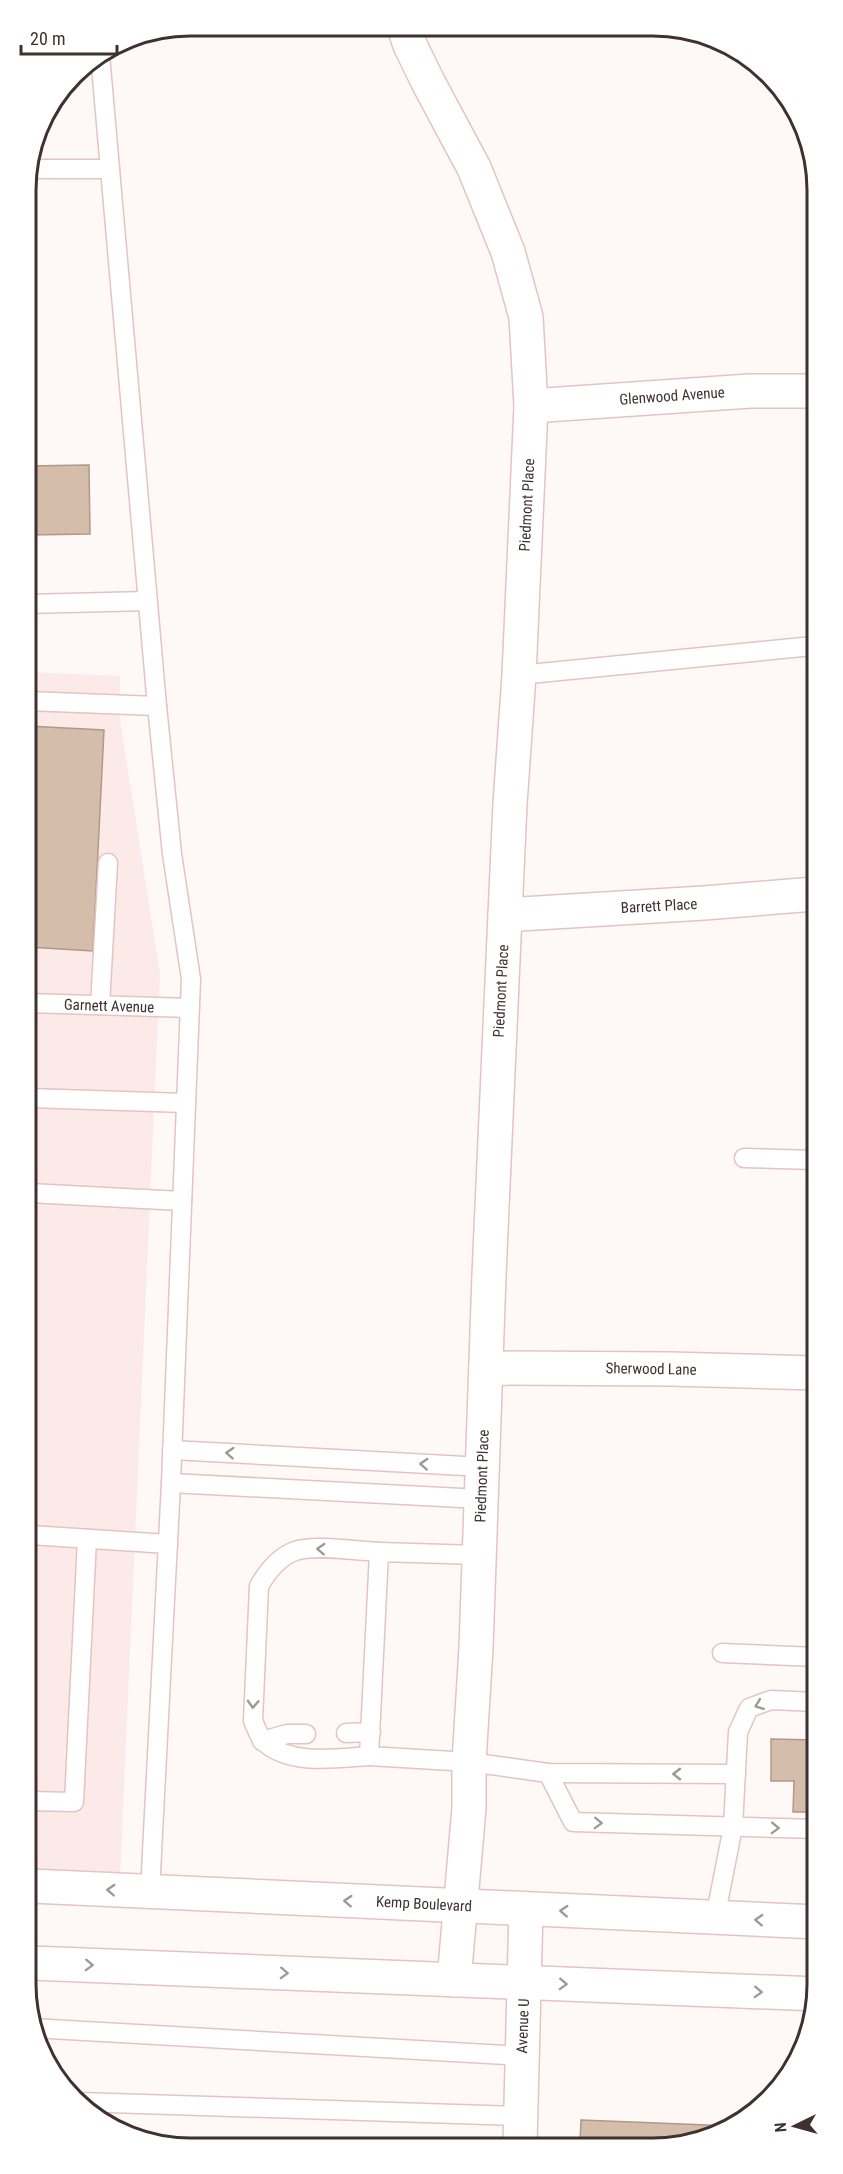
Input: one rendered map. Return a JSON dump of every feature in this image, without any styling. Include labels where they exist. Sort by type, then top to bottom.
[{"type":"street","name":"Piedmont Place","points":[[407,36],[428,82],[474,168],[508,252],[526,317],[531,406],[505,915],[476,1648],[469,1762],[469,1808],[454,1980]]},
{"type":"street","name":"Glenwood Avenue","points":[[531,406],[750,391],[807,391]]},
{"type":"street","name":"Barrett Place","points":[[505,915],[807,895]]},
{"type":"street","name":"Sherwood Lane","points":[[486,1368],[670,1368],[807,1373]]},
{"type":"street","name":"Kemp Boulevard","points":[[36,1886],[807,1922]]},
{"type":"street","name":"Avenue U","points":[[520,2130],[526,1909]]},
{"type":"street","points":[[36,1963],[807,1995]]},
{"type":"lane","points":[[101,65],[157,706],[172,854],[191,979],[171,1483],[150,1892]]},
{"type":"lane","points":[[37,169],[110,169]]},
{"type":"lane","points":[[36,604],[147,601]]},
{"type":"lane","points":[[519,675],[807,647]]},
{"type":"lane","points":[[36,701],[157,706]]},
{"type":"lane","points":[[100,1005],[108,863]]},
{"type":"lane","name":"Garnett Avenue","points":[[36,1003],[190,1008]]},
{"type":"lane","points":[[36,1098],[186,1103]]},
{"type":"lane","points":[[744,1158],[807,1160]]},
{"type":"lane","points":[[36,1193],[182,1201]]},
{"type":"lane","points":[[172,1450],[483,1467]]},
{"type":"lane","points":[[171,1483],[481,1499]]},
{"type":"lane","points":[[36,1535],[168,1544]]},
{"type":"lane","points":[[36,1801],[74,1802],[87,1539]]},
{"type":"lane","points":[[479,1555],[311,1548],[295,1551],[268,1570],[259,1586],[253,1721],[262,1741],[285,1755],[324,1759],[369,1756],[469,1762],[548,1773],[736,1774]]},
{"type":"lane","points":[[369,1756],[379,1552]]},
{"type":"lane","points":[[722,1653],[807,1657]]},
{"type":"lane","points":[[715,1918],[733,1827],[738,1732],[749,1708],[771,1700],[807,1702]]},
{"type":"lane","points":[[346,1733],[370,1732]]},
{"type":"lane","points":[[262,1741],[287,1734],[306,1734]]},
{"type":"lane","points":[[548,1773],[573,1822],[807,1829]]},
{"type":"lane","points":[[43,2029],[522,2056]]},
{"type":"lane","points":[[93,2103],[520,2130]]},
{"type":"shaded area","points":[[36,672],[120,676],[120,720],[160,974],[120,1877],[36,1871]]},
{"type":"building","points":[[89,465],[90,534],[36,535],[36,466]]},
{"type":"building","points":[[36,726],[104,730],[93,951],[36,947]]},
{"type":"building","points":[[771,1739],[807,1740],[807,1812],[793,1812],[794,1781],[771,1781]]},
{"type":"building","points":[[581,2120],[714,2125],[673,2137],[580,2138]]}]
